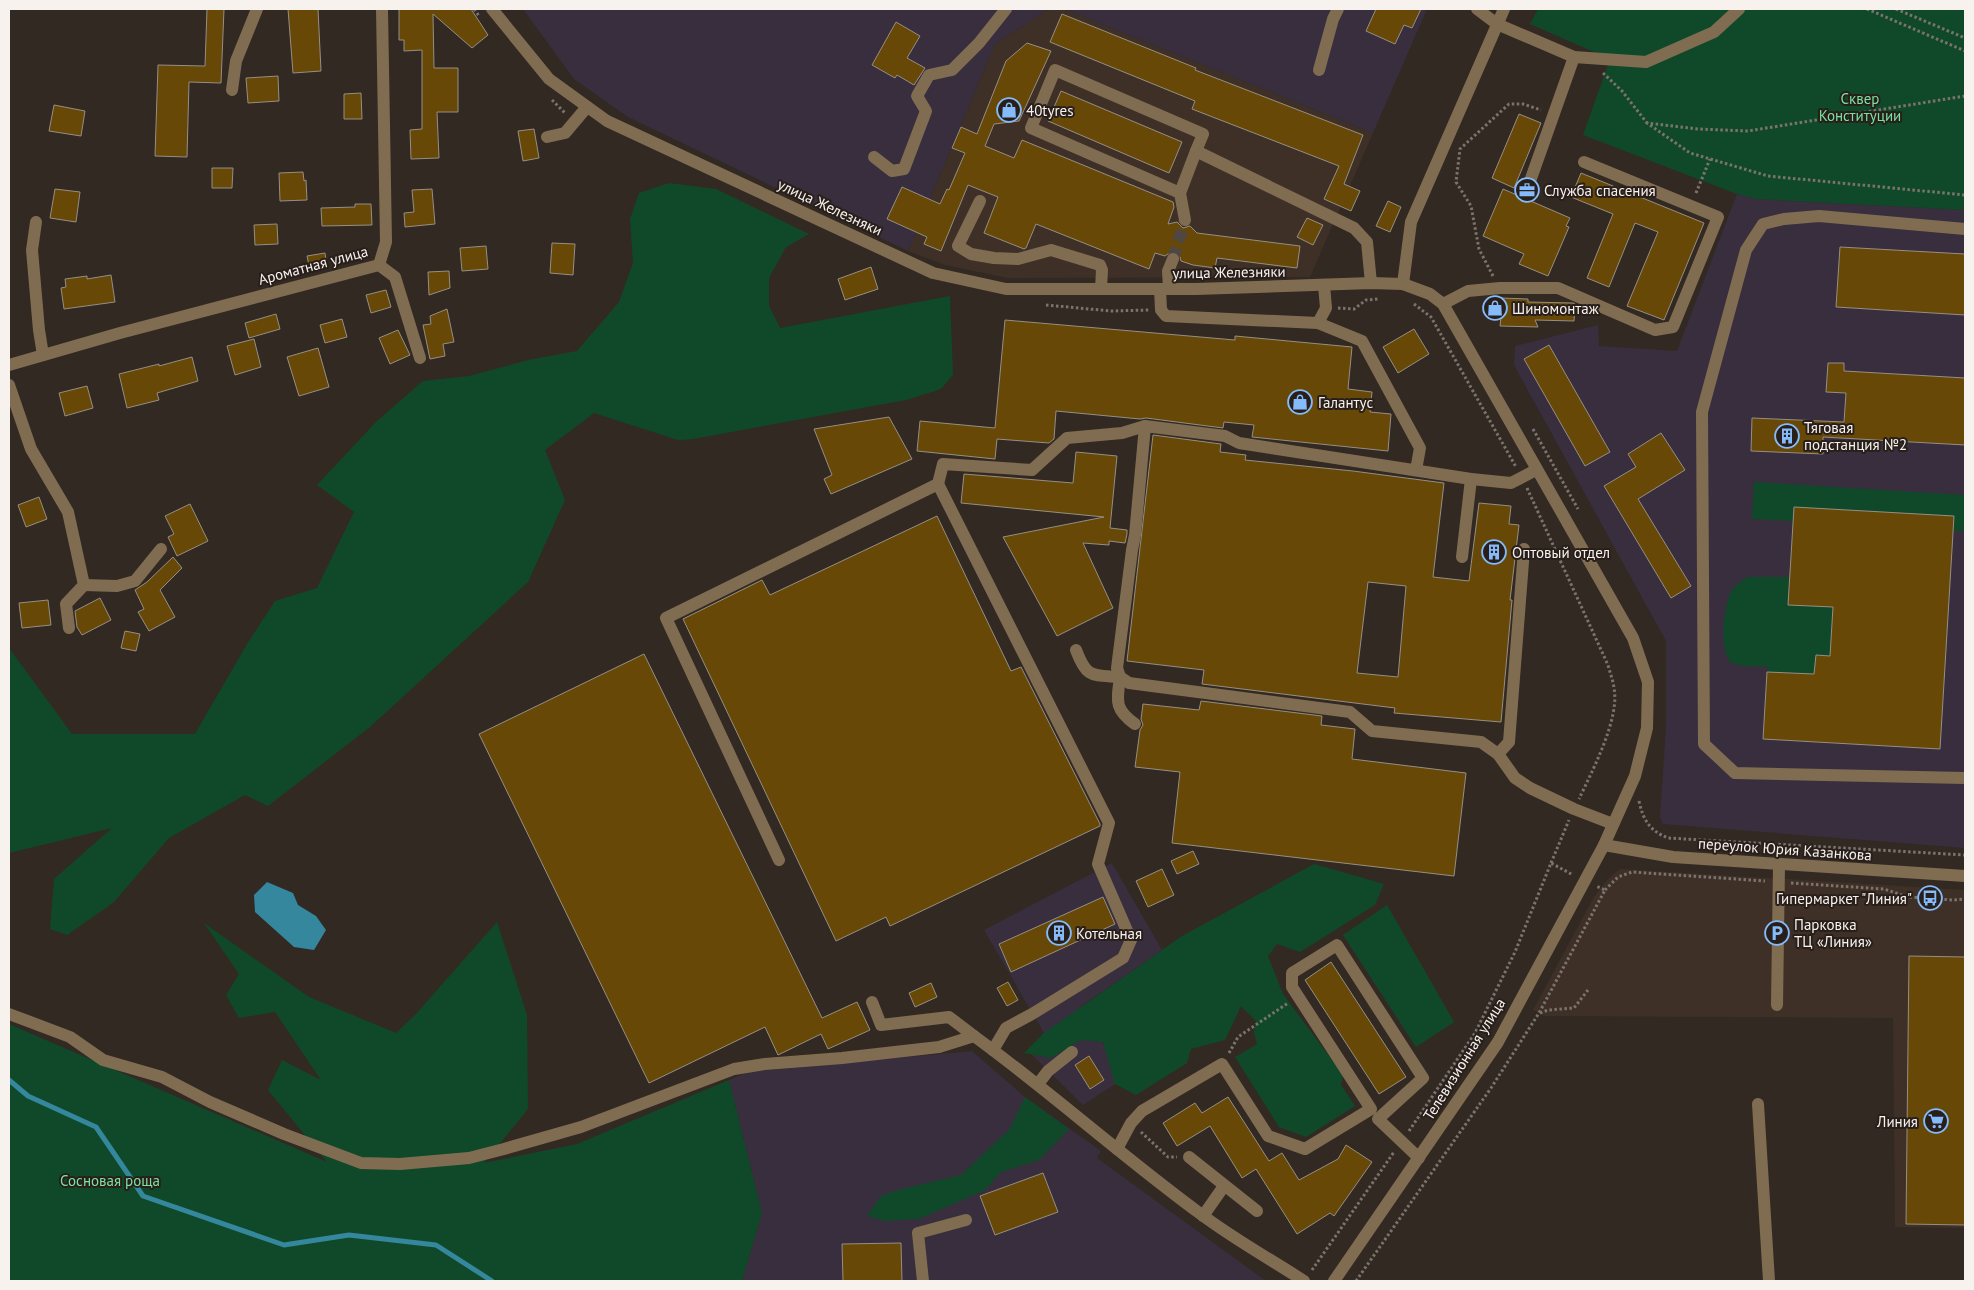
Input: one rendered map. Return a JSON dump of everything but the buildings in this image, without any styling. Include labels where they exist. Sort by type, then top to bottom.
[{"type":"street","points":[[232,90],[236,61],[258,9]]},
{"type":"street","name":"Ароматная улица","points":[[9,365],[379,265],[386,242],[382,9]]},
{"type":"street","name":"улица Железняки","points":[[492,9],[550,79],[607,120],[933,273],[1006,289],[1165,289],[1371,283],[1403,284],[1430,294],[1442,304],[1633,638],[1648,682],[1647,728],[1635,776],[1604,844]]},
{"type":"street","points":[[874,157],[892,171],[904,169],[926,111],[917,96],[929,75],[952,70],[980,43],[1006,9]]},
{"type":"street","points":[[1319,70],[1333,19],[1338,9]]},
{"type":"street","points":[[1477,9],[1498,24],[1574,56],[1646,62],[1714,32],[1740,9]]},
{"type":"street","points":[[1403,284],[1411,222],[1504,9]]},
{"type":"street","points":[[1528,187],[1574,56]]},
{"type":"street","points":[[1180,193],[1031,128],[1055,70],[1203,134],[1180,193],[1185,220]]},
{"type":"street","points":[[547,137],[565,133],[588,107]]},
{"type":"street","points":[[1196,151],[1354,228],[1368,242],[1371,283]]},
{"type":"street","points":[[1442,304],[1468,291],[1500,288],[1558,288],[1655,330],[1673,327],[1718,217],[1584,162]]},
{"type":"street","points":[[980,201],[958,246],[971,254],[994,258],[1018,259],[1051,250],[1100,266],[1102,270],[1101,289]]},
{"type":"street","points":[[1965,229],[1819,216],[1784,219],[1763,224],[1746,250],[1702,412],[1704,744],[1735,773],[1965,778]]},
{"type":"street","points":[[36,222],[32,250],[43,355]]},
{"type":"street","points":[[1173,259],[1168,270],[1161,310],[1166,316],[1318,323],[1362,341],[1420,448],[1416,470]]},
{"type":"street","points":[[379,265],[395,277],[420,358]]},
{"type":"street","points":[[1318,323],[1326,308],[1324,285]]},
{"type":"street","points":[[9,385],[31,449],[68,512],[84,585]]},
{"type":"street","points":[[993,1050],[1006,1028],[1123,958],[1131,940],[1098,864],[1109,823],[938,484],[943,464],[1032,470],[1067,438],[1122,433],[1145,426],[1225,436],[1239,442],[1472,479],[1511,483],[1536,470]]},
{"type":"street","points":[[1135,724],[1123,716],[1117,702],[1120,677],[1117,668],[1135,536],[1145,426]]},
{"type":"street","points":[[1462,557],[1472,479]]},
{"type":"street","points":[[779,860],[666,618],[938,484]]},
{"type":"street","points":[[69,628],[66,604],[84,585],[117,586],[135,581],[161,549]]},
{"type":"street","points":[[1498,754],[1510,742],[1524,549]]},
{"type":"street","points":[[1076,650],[1083,668],[1092,675],[1120,677],[1130,683],[1350,712],[1372,731],[1482,742],[1498,754],[1515,778],[1530,788],[1574,809],[1613,824]]},
{"type":"street","name":"переулок Юрия Казанкова","points":[[1604,844],[1673,857],[1965,876]]},
{"type":"street","name":"Телевизионная улица","points":[[1334,1281],[1498,1042],[1604,844]]},
{"type":"street","points":[[1777,1005],[1779,865]]},
{"type":"street","points":[[1117,1149],[1131,1123],[1142,1111],[1222,1064],[1268,1136],[1306,1148],[1375,1114],[1423,1078],[1337,945],[1292,973],[1292,987],[1375,1114],[1419,1158]]},
{"type":"street","points":[[872,1002],[881,1025],[949,1017],[1038,1084],[1203,1216],[1307,1277]]},
{"type":"street","points":[[9,1014],[70,1037],[102,1060],[162,1076],[210,1102],[284,1134],[361,1163],[400,1164],[469,1158],[504,1149],[581,1127],[734,1069],[765,1064],[842,1058],[940,1046],[974,1036]]},
{"type":"street","points":[[1038,1084],[1048,1071],[1072,1052]]},
{"type":"street","points":[[1758,1104],[1769,1281]]},
{"type":"street","points":[[1189,1157],[1256,1211]]},
{"type":"street","points":[[1203,1216],[1224,1186]]},
{"type":"street","points":[[922,1281],[918,1234],[966,1220]]},
{"type":"path","points":[[474,9],[480,16]]},
{"type":"path","points":[[1867,9],[1965,51]]},
{"type":"path","points":[[1896,9],[1965,38]]},
{"type":"path","points":[[1590,58],[1608,80],[1622,91],[1647,123],[1690,153],[1768,176],[1965,196]]},
{"type":"path","points":[[548,96],[567,115],[576,120]]},
{"type":"path","points":[[1647,123],[1698,129],[1748,131],[1965,96]]},
{"type":"path","points":[[1500,288],[1479,249],[1471,206],[1456,182],[1460,149],[1509,104],[1523,104],[1554,114]]},
{"type":"path","points":[[1690,206],[1710,159]]},
{"type":"path","points":[[1326,308],[1354,309],[1366,300],[1386,298]]},
{"type":"path","points":[[1307,1277],[1475,1033],[1515,952],[1574,809],[1598,758],[1614,714],[1615,689],[1608,665],[1522,478],[1431,317],[1411,302]]},
{"type":"path","points":[[1045,304],[1111,311],[1161,310]]},
{"type":"path","points":[[1638,795],[1642,814],[1656,833],[1668,838],[1965,855]]},
{"type":"path","points":[[1356,1281],[1491,1088],[1539,1013],[1605,890],[1551,863]]},
{"type":"path","points":[[1539,1013],[1548,1010],[1574,1008],[1588,990]]},
{"type":"path","points":[[1222,1064],[1238,1037],[1298,996]]},
{"type":"path","points":[[1131,1123],[1168,1157],[1189,1157]]},
{"type":"shaded area","points":[[523,9],[1049,9],[995,44],[908,251],[628,117],[574,79]]},
{"type":"shaded area","points":[[1049,9],[1064,9],[1373,133],[1310,277],[1008,278],[945,265],[908,251],[995,44]]},
{"type":"shaded area","points":[[1064,9],[1427,9],[1373,133]]},
{"type":"shaded area","points":[[1737,194],[1756,199],[1965,210],[1965,848],[1663,824],[1660,817],[1666,728],[1666,641],[1514,365],[1515,346],[1598,325],[1599,346],[1677,351]]},
{"type":"shaded area","points":[[1112,863],[1162,950],[1079,1008],[1126,1077],[1083,1105],[1032,1055],[1044,1033],[984,930]]},
{"type":"shaded area","name":"Парковка ТЦ «Линия»","points":[[1620,869],[1965,890],[1965,1228],[1895,1227],[1893,1018],[1544,1016],[1533,1010],[1594,897],[1607,880]]},
{"type":"shaded area","points":[[972,1051],[1025,1097],[1101,1151],[1097,1158],[1266,1281],[742,1281],[762,1213],[729,1080],[748,1072]]},
{"type":"green space","name":"Сквер Конституции","points":[[1538,9],[1965,9],[1965,210],[1756,199],[1737,194],[1583,135],[1610,59],[1530,24]]},
{"type":"green space","points":[[669,183],[716,189],[809,234],[786,247],[769,278],[769,306],[780,328],[950,296],[953,375],[941,389],[906,400],[693,439],[678,440],[594,413],[545,450],[565,500],[528,582],[370,727],[268,806],[245,795],[169,838],[113,903],[67,935],[50,929],[54,879],[112,828],[9,853],[9,648],[72,734],[195,734],[247,644],[275,601],[317,588],[354,512],[317,485],[376,422],[423,381],[469,376],[528,360],[577,351],[619,302],[633,263],[630,219],[639,193]]},
{"type":"green space","points":[[1754,482],[1965,495],[1965,531],[1953,531],[1953,516],[1794,507],[1793,521],[1752,519]]},
{"type":"green space","points":[[1747,577],[1789,577],[1788,604],[1833,607],[1830,656],[1816,655],[1814,674],[1767,672],[1769,667],[1738,665],[1729,660],[1725,652],[1724,629],[1729,596],[1732,590]]},
{"type":"green space","points":[[1314,864],[1384,884],[1375,905],[1300,952],[1277,944],[1268,956],[1283,994],[1343,1075],[1341,1085],[1355,1106],[1306,1137],[1279,1127],[1235,1057],[1257,1044],[1254,1032],[1256,1021],[1241,1006],[1225,1040],[1191,1049],[1187,1063],[1136,1095],[1115,1084],[1103,1042],[1081,1040],[1051,1058],[1024,1053],[1044,1033],[1182,936]]},
{"type":"green space","points":[[1387,905],[1454,1022],[1416,1047],[1343,935]]},
{"type":"green space","name":"Сосновая роща","points":[[497,922],[527,1015],[528,1109],[484,1163],[577,1144],[729,1080],[762,1213],[742,1281],[9,1281],[9,1024],[327,1162],[268,1090],[282,1060],[321,1080],[275,1012],[239,1018],[226,995],[239,974],[204,923],[309,997],[396,1033],[416,1014]]},
{"type":"green space","points":[[1025,1097],[1069,1129],[1039,1160],[1001,1172],[985,1190],[919,1219],[886,1221],[867,1216],[881,1196],[961,1175],[1009,1130]]},
{"type":"water","points":[[267,882],[293,893],[298,905],[316,916],[326,930],[314,950],[294,947],[255,912],[254,895]]},
{"type":"waterway","points":[[9,1080],[28,1096],[96,1127],[143,1196],[284,1245],[349,1235],[436,1245],[492,1281]]},
{"type":"tunnel","points":[[1173,259],[1185,220]]},
{"type":"place","name":"40tyres","points":[[1009,110]]},
{"type":"place","name":"Служба спасения","points":[[1527,190]]},
{"type":"place","name":"Шиномонтаж","points":[[1495,308]]},
{"type":"place","name":"Галантус","points":[[1300,402]]},
{"type":"place","name":"Тяговая подстанция №2","points":[[1787,436]]},
{"type":"place","name":"Оптовый отдел","points":[[1494,552]]},
{"type":"place","name":"Гипермаркет \"Линия\"","points":[[1930,898]]},
{"type":"place","name":"Котельная","points":[[1059,933]]},
{"type":"place","name":"Парковка ТЦ «Линия»","points":[[1777,933]]},
{"type":"place","name":"Линия","points":[[1936,1121]]}]
